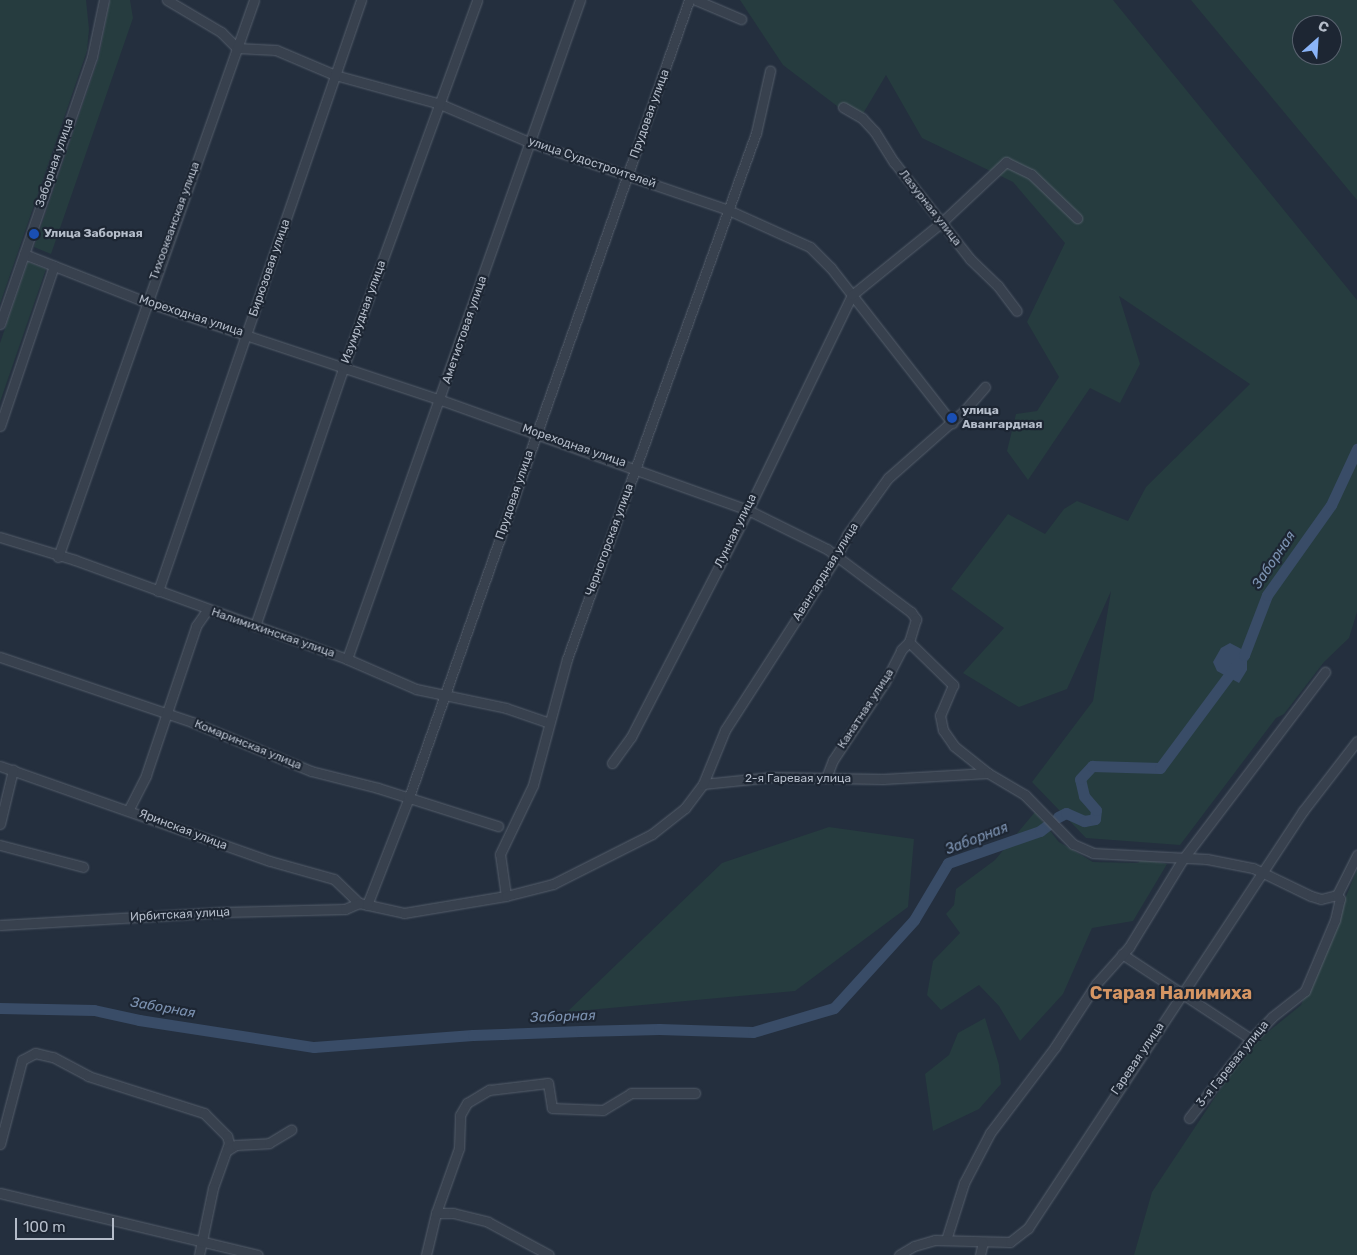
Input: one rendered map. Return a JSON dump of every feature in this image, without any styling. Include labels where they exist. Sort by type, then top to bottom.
[{"type":"street","name":"Заборная улица","points":[[0,324],[92,57],[104,0]]},
{"type":"street","points":[[167,0],[221,32],[237,48]]},
{"type":"street","name":"Тихоокеанская улица","points":[[58,557],[131,356],[146,302],[254,0]]},
{"type":"street","name":"Бирюзовая улица","points":[[158,591],[361,0]]},
{"type":"street","name":"Изумрудная улица","points":[[255,626],[344,366],[477,0]]},
{"type":"street","name":"Аметистовая улица","points":[[348,659],[442,400],[529,142],[580,0]]},
{"type":"street","name":"Прудовая улица","points":[[363,904],[409,797],[689,0]]},
{"type":"street","points":[[696,0],[741,19]]},
{"type":"street","name":"улица Судостроителей","points":[[237,48],[276,50],[336,74],[440,104],[529,142],[726,209],[810,247],[852,295],[952,423]]},
{"type":"street","name":"Черногорская улица","points":[[506,896],[500,854],[533,785],[548,722],[567,659],[633,478],[634,467],[726,209],[763,112],[770,71]]},
{"type":"street","name":"Лазурная улица","points":[[843,107],[862,118],[875,132],[942,222],[1017,311]]},
{"type":"street","points":[[852,295],[942,222],[1006,162],[1031,174],[1077,218]]},
{"type":"street","name":"Мореходная улица","points":[[24,254],[146,302],[344,366],[634,467],[748,510],[827,549],[836,558],[912,612],[916,619],[909,642]]},
{"type":"street","points":[[0,426],[54,266]]},
{"type":"street","name":"Лунная улица","points":[[612,763],[631,737],[748,510],[852,295]]},
{"type":"street","name":"Авангардная улица","points":[[703,784],[725,730],[836,558],[847,535],[888,478],[952,423],[985,387]]},
{"type":"street","name":"Налимихинская улица","points":[[0,537],[348,659],[416,689],[445,697],[506,708],[548,722]]},
{"type":"street","points":[[129,809],[146,775],[196,626],[207,610]]},
{"type":"street","points":[[909,642],[953,685],[940,715],[942,730],[954,746],[988,773],[1029,798],[1069,840],[1086,851],[1109,856],[1186,856],[1247,866],[1311,896],[1321,898],[1337,894]]},
{"type":"street","name":"Канатная улица","points":[[826,778],[838,752],[885,682],[901,650],[909,642]]},
{"type":"street","name":"Комаринская улица","points":[[0,657],[166,715],[192,722],[311,772],[409,797],[498,826]]},
{"type":"street","points":[[946,1240],[961,1190],[990,1132],[1055,1047],[1096,984],[1122,954],[1186,856],[1325,672]]},
{"type":"street","name":"Гаревая улица","points":[[898,1255],[926,1242],[946,1240],[1010,1242],[1028,1228],[1303,811],[1357,741]]},
{"type":"street","name":"Яринская улица","points":[[0,766],[129,809],[270,861],[334,879],[363,904]]},
{"type":"street","points":[[0,824],[13,770]]},
{"type":"street","name":"2-я Гаревая улица","points":[[703,784],[772,777],[883,780],[988,773]]},
{"type":"street","points":[[363,904],[404,913],[506,896],[553,884],[652,834],[691,803],[703,784]]},
{"type":"street","points":[[0,845],[83,867]]},
{"type":"street","name":"3-я Гаревая улица","points":[[1189,1118],[1251,1039],[1272,1017],[1305,991],[1335,920],[1340,900],[1337,894],[1357,855]]},
{"type":"street","name":"Ирбитская улица","points":[[0,925],[225,912],[345,909],[363,904]]},
{"type":"street","points":[[1122,954],[1181,995],[1251,1039]]},
{"type":"street","points":[[1,1137],[22,1060],[35,1053],[53,1057],[88,1076],[204,1113],[227,1136],[228,1150],[213,1188],[199,1255]]},
{"type":"street","points":[[426,1255],[436,1214],[459,1148],[460,1116],[467,1103],[489,1090],[548,1083],[552,1108],[603,1110],[631,1093],[695,1093]]},
{"type":"street","points":[[228,1150],[236,1145],[269,1143],[291,1130]]},
{"type":"street","points":[[0,1193],[258,1255]]},
{"type":"street","points":[[436,1214],[453,1213],[488,1222],[549,1255]]},
{"type":"street","points":[[980,1255],[983,1242]]},
{"type":"green space","points":[[0,0],[86,0],[89,29],[87,51],[0,304]]},
{"type":"green space","points":[[110,0],[130,0],[133,18],[51,254],[34,247],[99,57]]},
{"type":"green space","points":[[740,0],[1113,0],[1357,300],[1357,612],[1349,638],[1324,662],[1284,714],[1276,718],[1180,845],[1086,838],[1032,782],[1093,701],[1111,591],[1067,689],[1019,707],[963,673],[1004,628],[951,589],[1008,514],[1045,534],[1064,509],[1077,501],[1128,521],[1146,487],[1250,384],[1119,296],[1140,364],[1120,403],[1090,388],[1028,480],[1007,451],[1016,414],[1037,411],[1059,377],[1027,322],[1065,243],[1013,182],[922,138],[886,75],[858,122],[783,65]]},
{"type":"green space","points":[[1191,0],[1357,0],[1357,200]]},
{"type":"green space","points":[[28,262],[46,269],[0,402],[0,343]]},
{"type":"green space","points":[[1035,812],[1059,842],[1093,862],[1138,863],[1141,859],[1167,864],[1133,921],[1092,928],[1063,994],[1020,1041],[999,1006],[979,985],[941,1010],[927,995],[933,961],[960,933],[946,914],[954,905],[956,889],[995,860]]},
{"type":"green space","points":[[829,827],[914,839],[908,907],[795,991],[567,1012],[722,863]]},
{"type":"green space","points":[[1357,870],[1357,1255],[1134,1255],[1152,1192],[1247,1049],[1301,1005]]},
{"type":"green space","points":[[985,1018],[999,1065],[1001,1084],[979,1109],[933,1131],[925,1074],[949,1055],[958,1033]]},
{"type":"water","points":[[1230,643],[1247,652],[1247,670],[1239,683],[1217,671],[1213,662],[1221,648]]},
{"type":"waterway","name":"Заборная","points":[[1058,817],[1066,813],[1084,821],[1095,819],[1096,810],[1084,796],[1080,779],[1092,766],[1160,768],[1244,655],[1267,595],[1331,505],[1357,449]]},
{"type":"waterway","name":"Заборная","points":[[0,1008],[94,1010],[139,1020],[314,1047],[473,1035],[581,1031],[659,1029],[753,1032],[834,1008],[914,920],[948,863],[1040,831],[1048,825]]},
{"type":"place","name":"Улица Заборная","points":[[34,234]]},
{"type":"place","name":"улица Авангардная","points":[[952,418]]},
{"type":"district","name":"Старая Налимиха","points":[[1171,993]]}]
